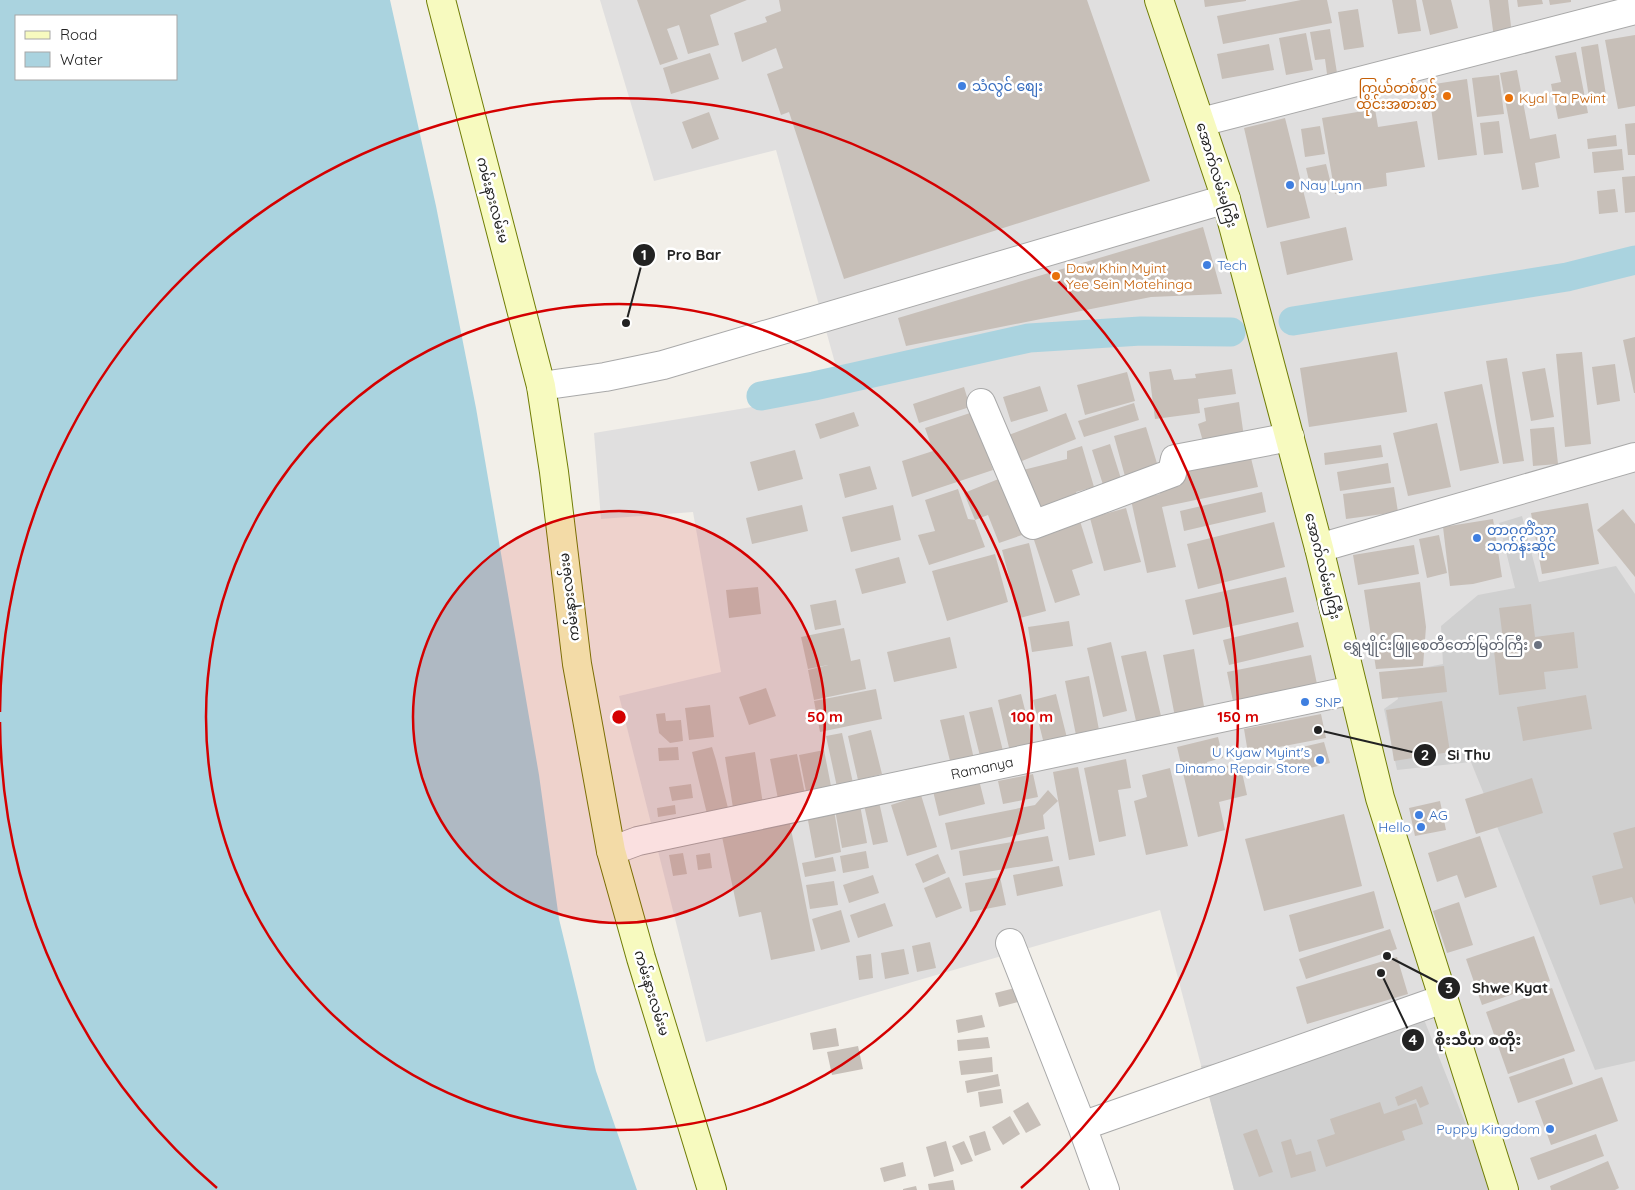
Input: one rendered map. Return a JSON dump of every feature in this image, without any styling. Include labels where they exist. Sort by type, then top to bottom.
[{"type":"main road","name":"ကမ်းနားလမ်းမ","points":[[441,0],[541,386],[554,472],[576,664],[611,851],[641,958],[712,1190]]},
{"type":"main road","name":"အောက်လမ်းမကြီး","points":[[1159,0],[1226,199],[1319,548],[1380,798],[1504,1190]]},
{"type":"street","points":[[1201,122],[1635,10]]},
{"type":"street","points":[[541,386],[605,377],[664,365],[1226,199]]},
{"type":"street","points":[[981,403],[1033,525],[1172,473],[1175,459],[1290,437]]},
{"type":"street","points":[[1319,548],[1635,457]]},
{"type":"street","name":"Ramanya","points":[[611,851],[648,839],[1353,690]]},
{"type":"street","points":[[1010,943],[1082,1126],[1105,1190]]},
{"type":"street","points":[[1082,1126],[1443,999]]},
{"type":"shaded area","points":[[600,0],[1635,0],[1635,1190],[1234,1190],[1160,910],[706,1042],[619,696],[721,672],[693,512],[601,519],[594,433],[843,392],[776,150],[654,181]]},
{"type":"shaded area","points":[[1522,516],[1539,582],[1616,566],[1635,594],[1635,1061],[1595,1070],[1471,762],[1397,770],[1384,709],[1398,699],[1392,674],[1443,664],[1441,626],[1478,595],[1515,588],[1499,523]]},
{"type":"shaded area","points":[[1417,1002],[1492,1190],[1234,1190],[1201,1066],[1219,1063]]},
{"type":"water","points":[[0,0],[390,0],[436,206],[476,408],[539,775],[559,919],[596,1071],[637,1190],[0,1190]]},
{"type":"building","points":[[637,0],[747,0],[710,15],[719,45],[688,54],[679,25],[667,29],[678,59],[660,65]]},
{"type":"building","name":"သံလွင် စျေး","points":[[779,0],[1087,0],[1150,181],[844,279],[789,112],[781,115],[767,74],[783,68],[776,48],[742,62],[734,33],[767,22],[765,17],[781,11]]},
{"type":"building","points":[[1204,0],[1246,0],[1246,1],[1205,7]]},
{"type":"building","points":[[1301,0],[1327,0],[1332,23],[1223,44],[1217,16]]},
{"type":"building","points":[[1392,0],[1416,0],[1421,31],[1398,34]]},
{"type":"building","points":[[1422,0],[1451,0],[1458,28],[1430,35]]},
{"type":"building","points":[[1489,0],[1508,0],[1512,35],[1494,38]]},
{"type":"building","points":[[1517,0],[1542,0],[1543,4],[1518,7]]},
{"type":"building","points":[[1549,0],[1571,0],[1571,2],[1550,5]]},
{"type":"building","points":[[1358,9],[1364,47],[1344,50],[1338,12]]},
{"type":"building","points":[[1330,29],[1337,73],[1327,74],[1325,59],[1315,60],[1310,32]]},
{"type":"building","points":[[1306,33],[1313,70],[1286,75],[1279,38]]},
{"type":"building","points":[[1635,35],[1635,106],[1618,109],[1605,40]]},
{"type":"building","points":[[1269,44],[1274,70],[1222,79],[1217,54]]},
{"type":"building","points":[[1598,44],[1606,95],[1589,97],[1581,47]]},
{"type":"building","points":[[1576,52],[1588,113],[1558,119],[1551,84],[1561,82],[1555,56]]},
{"type":"building","points":[[710,53],[719,79],[671,94],[663,68]]},
{"type":"building","points":[[1517,70],[1530,139],[1556,134],[1560,158],[1535,163],[1539,187],[1522,190],[1500,73]]},
{"type":"building","points":[[1499,75],[1504,114],[1477,117],[1472,78]]},
{"type":"building","points":[[1467,79],[1477,155],[1438,160],[1428,85]]},
{"type":"building","points":[[1375,109],[1378,127],[1417,121],[1425,167],[1386,173],[1387,186],[1335,194],[1322,118]]},
{"type":"building","points":[[709,112],[719,139],[692,149],[682,122]]},
{"type":"building","points":[[1285,118],[1310,218],[1267,228],[1244,128]]},
{"type":"building","points":[[1499,121],[1503,153],[1484,155],[1480,123]]},
{"type":"building","points":[[1635,123],[1635,155],[1628,155],[1625,124]]},
{"type":"building","points":[[1320,126],[1325,154],[1305,157],[1301,129]]},
{"type":"building","points":[[1616,135],[1617,146],[1588,149],[1587,139]]},
{"type":"building","points":[[1622,149],[1624,170],[1594,173],[1592,152]]},
{"type":"building","points":[[1326,164],[1331,184],[1311,189],[1306,168]]},
{"type":"building","points":[[1635,176],[1635,212],[1625,213],[1622,177]]},
{"type":"building","points":[[1615,189],[1618,212],[1599,214],[1597,191]]},
{"type":"building","points":[[1203,227],[1222,294],[1151,297],[906,346],[898,318]]},
{"type":"building","points":[[1346,227],[1353,260],[1287,275],[1280,242]]},
{"type":"building","points":[[1635,337],[1635,393],[1634,393],[1623,340]]},
{"type":"building","points":[[1397,352],[1407,412],[1309,427],[1300,368]]},
{"type":"building","points":[[1582,352],[1591,444],[1565,447],[1556,354]]},
{"type":"building","points":[[1507,358],[1524,461],[1503,464],[1486,361]]},
{"type":"building","points":[[1615,364],[1620,401],[1597,405],[1592,367]]},
{"type":"building","points":[[1545,368],[1554,417],[1531,421],[1522,372]]},
{"type":"building","points":[[1171,369],[1174,380],[1196,378],[1195,374],[1232,369],[1236,394],[1198,399],[1200,413],[1155,419],[1149,372]]},
{"type":"building","points":[[1127,372],[1135,401],[1085,415],[1077,385]]},
{"type":"building","points":[[1482,384],[1499,463],[1460,471],[1444,392]]},
{"type":"building","points":[[1040,386],[1048,411],[1011,422],[1003,397]]},
{"type":"building","points":[[964,387],[970,407],[919,423],[913,404]]},
{"type":"building","points":[[1239,402],[1244,437],[1204,445],[1198,424],[1206,421],[1204,408]]},
{"type":"building","points":[[1134,403],[1139,420],[1084,437],[1078,421]]},
{"type":"building","points":[[854,412],[859,426],[820,439],[815,424]]},
{"type":"building","points":[[973,412],[993,470],[912,497],[902,461],[933,451],[925,428]]},
{"type":"building","points":[[1066,413],[1076,439],[1017,463],[1006,436]]},
{"type":"building","points":[[1437,423],[1451,487],[1408,496],[1393,433]]},
{"type":"building","points":[[1146,427],[1159,470],[1126,480],[1114,436]]},
{"type":"building","points":[[1554,427],[1558,464],[1533,466],[1530,429]]},
{"type":"building","points":[[1110,444],[1123,485],[1105,491],[1092,450]]},
{"type":"building","points":[[1381,445],[1383,457],[1325,465],[1324,453]]},
{"type":"building","points":[[1082,446],[1094,487],[1076,492],[1078,499],[1037,516],[1023,470],[1067,459],[1067,451]]},
{"type":"building","points":[[795,450],[803,479],[758,491],[750,462]]},
{"type":"building","points":[[1250,454],[1258,487],[1162,507],[1176,567],[1147,573],[1131,500],[1160,494],[1157,485],[1184,480],[1182,469]]},
{"type":"building","points":[[1388,463],[1391,483],[1340,491],[1337,472]]},
{"type":"building","points":[[870,466],[877,489],[845,498],[839,474]]},
{"type":"building","points":[[1001,478],[1025,534],[999,543],[988,515],[975,520],[964,493]]},
{"type":"building","points":[[1394,487],[1398,512],[1346,519],[1343,494]]},
{"type":"building","points":[[958,489],[968,519],[975,520],[985,547],[929,565],[918,535],[935,531],[925,500]]},
{"type":"building","points":[[1262,492],[1266,512],[1184,531],[1180,511]]},
{"type":"building","points":[[1588,503],[1599,564],[1542,574],[1531,513]]},
{"type":"building","points":[[802,505],[808,531],[752,544],[746,518]]},
{"type":"building","points":[[893,505],[901,540],[851,552],[842,517]]},
{"type":"building","points":[[1126,508],[1141,562],[1104,571],[1090,518]]},
{"type":"building","points":[[1623,509],[1635,524],[1635,577],[1597,530]]},
{"type":"building","points":[[1493,519],[1502,577],[1473,584],[1450,586],[1443,527]]},
{"type":"building","points":[[1080,521],[1093,563],[1072,570],[1080,595],[1055,603],[1033,537]]},
{"type":"building","points":[[1274,522],[1285,567],[1198,589],[1187,544]]},
{"type":"building","points":[[1439,535],[1447,573],[1427,578],[1419,539]]},
{"type":"building","points":[[1029,543],[1046,611],[1020,618],[1002,550]]},
{"type":"building","points":[[1414,545],[1419,574],[1358,585],[1353,555]]},
{"type":"building","points":[[995,554],[1008,602],[947,621],[932,571]]},
{"type":"building","points":[[899,557],[906,583],[862,594],[855,569]]},
{"type":"building","points":[[1286,577],[1294,612],[1193,635],[1185,600]]},
{"type":"building","points":[[1420,582],[1426,627],[1423,666],[1376,669],[1364,590]]},
{"type":"building","points":[[758,587],[761,614],[729,618],[726,590]]},
{"type":"building","points":[[836,600],[841,625],[815,630],[810,605]]},
{"type":"building","points":[[1531,604],[1535,637],[1574,632],[1578,668],[1544,672],[1546,689],[1499,695],[1493,642],[1503,640],[1499,608]]},
{"type":"building","points":[[1069,621],[1073,646],[1032,652],[1028,627]]},
{"type":"building","points":[[1298,622],[1304,647],[1229,665],[1223,640]]},
{"type":"building","points":[[844,628],[851,661],[860,659],[866,689],[814,700],[808,670],[828,665],[808,669],[801,637]]},
{"type":"building","points":[[950,637],[957,668],[894,682],[887,652]]},
{"type":"building","points":[[1111,642],[1127,711],[1103,717],[1087,648]]},
{"type":"building","points":[[1194,649],[1205,712],[1175,717],[1163,655]]},
{"type":"building","points":[[1146,651],[1161,716],[1136,721],[1121,656]]},
{"type":"building","points":[[1311,655],[1318,689],[1234,706],[1227,672]]},
{"type":"building","points":[[1444,666],[1447,692],[1382,699],[1379,672]]},
{"type":"building","points":[[1089,676],[1099,730],[1076,735],[1065,681]]},
{"type":"building","points":[[766,688],[776,716],[749,725],[739,697]]},
{"type":"building","points":[[876,689],[882,719],[820,732],[814,701]]},
{"type":"building","points":[[1021,694],[1034,746],[1010,752],[998,700]]},
{"type":"building","points":[[1056,694],[1067,738],[1044,744],[1033,700]]},
{"type":"building","points":[[1586,695],[1592,729],[1523,741],[1517,707]]},
{"type":"building","points":[[1442,701],[1450,752],[1394,761],[1386,710]]},
{"type":"building","points":[[710,705],[714,737],[689,740],[685,708]]},
{"type":"building","points":[[992,707],[1003,751],[980,756],[969,712]]},
{"type":"building","points":[[665,713],[666,721],[681,720],[683,741],[670,743],[659,733],[656,714]]},
{"type":"building","points":[[1321,714],[1326,738],[1248,753],[1244,729]]},
{"type":"building","points":[[964,715],[974,759],[951,765],[940,720]]},
{"type":"building","points":[[871,730],[882,774],[858,780],[848,736]]},
{"type":"building","points":[[842,733],[853,783],[837,787],[826,736]]},
{"type":"building","points":[[1218,737],[1223,758],[1207,762],[1208,770],[1240,763],[1247,795],[1219,802],[1225,830],[1198,837],[1177,747]]},
{"type":"building","points":[[1324,742],[1330,763],[1286,774],[1281,752]]},
{"type":"building","points":[[678,747],[679,760],[659,761],[658,748]]},
{"type":"building","points":[[712,747],[716,760],[695,765],[692,752]]},
{"type":"building","points":[[824,750],[831,786],[806,791],[799,755]]},
{"type":"building","points":[[755,752],[763,804],[733,808],[725,757]]},
{"type":"building","points":[[797,754],[805,794],[778,799],[770,759]]},
{"type":"building","points":[[1126,759],[1131,788],[1118,790],[1126,836],[1099,842],[1084,768]]},
{"type":"building","points":[[716,760],[728,808],[707,814],[695,765]]},
{"type":"building","points":[[1078,767],[1095,855],[1069,860],[1053,772]]},
{"type":"building","points":[[1170,768],[1188,846],[1146,855],[1134,801],[1147,797],[1142,775]]},
{"type":"building","points":[[1033,774],[1038,797],[1003,804],[998,781]]},
{"type":"building","points":[[1532,778],[1543,813],[1476,834],[1465,799]]},
{"type":"building","points":[[979,780],[985,804],[939,816],[933,791]]},
{"type":"building","points":[[691,784],[693,798],[672,801],[669,787]]},
{"type":"building","points":[[1048,790],[1058,801],[1043,815],[1045,829],[951,850],[945,823],[1035,805]]},
{"type":"building","points":[[921,795],[937,847],[907,856],[891,805]]},
{"type":"building","points":[[1440,801],[1446,830],[1415,836],[1409,808]]},
{"type":"building","points":[[879,802],[888,842],[873,845],[864,805]]},
{"type":"building","points":[[675,805],[676,814],[658,817],[657,808]]},
{"type":"building","points":[[860,805],[867,843],[842,848],[835,810]]},
{"type":"building","points":[[834,810],[841,852],[815,858],[807,815]]},
{"type":"building","points":[[1344,814],[1362,886],[1264,911],[1245,839]]},
{"type":"building","points":[[789,819],[815,951],[771,960],[761,912],[739,917],[721,832]]},
{"type":"building","points":[[1635,827],[1635,905],[1632,897],[1600,905],[1592,876],[1623,868],[1613,833]]},
{"type":"building","points":[[1048,836],[1053,861],[963,876],[959,851]]},
{"type":"building","points":[[1480,836],[1497,887],[1465,898],[1457,875],[1437,882],[1428,853]]},
{"type":"building","points":[[866,851],[869,868],[843,873],[840,856]]},
{"type":"building","points":[[683,853],[687,874],[673,876],[669,855]]},
{"type":"building","points":[[710,853],[712,868],[698,870],[696,855]]},
{"type":"building","points":[[938,854],[946,873],[923,883],[915,864]]},
{"type":"building","points":[[833,857],[836,871],[805,877],[802,863]]},
{"type":"building","points":[[1059,866],[1063,886],[1017,896],[1013,875]]},
{"type":"building","points":[[873,875],[879,893],[849,903],[843,885]]},
{"type":"building","points":[[949,877],[962,908],[936,918],[924,888]]},
{"type":"building","points":[[1000,877],[1006,905],[970,912],[965,883]]},
{"type":"building","points":[[834,881],[838,905],[810,909],[806,885]]},
{"type":"building","points":[[1374,891],[1384,928],[1299,952],[1289,915]]},
{"type":"building","points":[[1459,902],[1473,945],[1447,953],[1433,911]]},
{"type":"building","points":[[885,903],[893,926],[858,938],[850,915]]},
{"type":"building","points":[[841,910],[850,942],[821,950],[812,919]]},
{"type":"building","points":[[1390,929],[1397,949],[1306,979],[1299,959]]},
{"type":"building","points":[[1534,936],[1550,981],[1482,1005],[1466,959]]},
{"type":"building","points":[[930,942],[936,968],[917,972],[912,946]]},
{"type":"building","points":[[904,949],[909,974],[885,979],[881,953]]},
{"type":"building","points":[[871,954],[873,978],[859,980],[856,956]]},
{"type":"building","points":[[1397,957],[1408,994],[1307,1024],[1296,987]]},
{"type":"building","points":[[1015,988],[1018,1002],[999,1007],[995,993]]},
{"type":"building","points":[[1552,988],[1575,1051],[1508,1074],[1486,1012]]},
{"type":"building","points":[[982,1015],[985,1027],[958,1033],[956,1020]]},
{"type":"building","points":[[836,1028],[839,1046],[813,1050],[810,1033]]},
{"type":"building","points":[[988,1037],[990,1048],[958,1051],[957,1040]]},
{"type":"building","points":[[858,1046],[863,1069],[832,1075],[827,1052]]},
{"type":"building","points":[[992,1057],[993,1072],[961,1075],[959,1061]]},
{"type":"building","points":[[1564,1058],[1573,1084],[1518,1103],[1509,1077]]},
{"type":"building","points":[[998,1074],[1000,1086],[967,1093],[965,1081]]},
{"type":"building","points":[[1602,1077],[1618,1121],[1551,1145],[1535,1101]]},
{"type":"building","points":[[1422,1086],[1429,1104],[1420,1108],[1416,1099],[1398,1106],[1395,1097]]},
{"type":"building","points":[[1001,1089],[1003,1103],[980,1107],[978,1092]]},
{"type":"building","points":[[1028,1102],[1041,1125],[1026,1133],[1013,1111]]},
{"type":"building","points":[[1380,1102],[1384,1114],[1416,1103],[1423,1124],[1402,1131],[1405,1140],[1326,1167],[1317,1140],[1335,1134],[1330,1119]]},
{"type":"building","points":[[1010,1116],[1020,1134],[1003,1145],[992,1127]]},
{"type":"building","points":[[1257,1129],[1273,1172],[1259,1177],[1243,1134]]},
{"type":"building","points":[[985,1131],[991,1150],[975,1156],[969,1136]]},
{"type":"building","points":[[1596,1134],[1604,1156],[1538,1180],[1530,1158]]},
{"type":"building","points":[[1291,1139],[1296,1155],[1311,1151],[1316,1171],[1291,1178],[1281,1142]]},
{"type":"building","points":[[946,1141],[954,1171],[934,1177],[926,1147]]},
{"type":"building","points":[[964,1141],[973,1161],[961,1165],[952,1146]]},
{"type":"building","points":[[1608,1161],[1619,1188],[1615,1190],[1551,1190],[1550,1186]]},
{"type":"building","points":[[903,1162],[906,1176],[884,1182],[880,1168]]},
{"type":"building","points":[[953,1180],[955,1190],[929,1190],[928,1184]]},
{"type":"building","points":[[916,1186],[917,1190],[903,1190],[903,1189]]},
{"type":"waterway","points":[[1293,321],[1567,277],[1635,260]]},
{"type":"waterway","points":[[761,396],[1029,338],[1141,331],[1231,332]]},
{"type":"place","name":"သံလွင် စျေး","points":[[962,86]]},
{"type":"place","name":"ကြယ်တစ်ပွင့် ထိုင်းအစားစာ","points":[[1447,96]]},
{"type":"place","name":"Kyal Ta Pwint","points":[[1509,98]]},
{"type":"place","name":"Nay Lynn","points":[[1290,185]]},
{"type":"place","name":"Tech","points":[[1207,265]]},
{"type":"place","name":"Daw Khin Myint Yee Sein Motehinga","points":[[1056,276]]},
{"type":"place","name":"Pro Bar","points":[[626,323]]},
{"type":"place","name":"တာဝတိံသာ သက်န်းဆိုင်","points":[[1477,538]]},
{"type":"place","name":"ရွှေဗျိုင်းဖြူစေတီတော်မြတ်ကြီး","points":[[1538,645]]},
{"type":"place","name":"SNP","points":[[1305,702]]},
{"type":"place","name":"Si Thu","points":[[1318,730]]},
{"type":"place","name":"U Kyaw Myint's Dinamo Repair Store","points":[[1320,760]]},
{"type":"place","name":"AG","points":[[1419,815]]},
{"type":"place","name":"Hello","points":[[1421,827]]},
{"type":"place","name":"Shwe Kyat","points":[[1387,956]]},
{"type":"place","name":"စိုးသီဟ စတိုး","points":[[1381,973]]},
{"type":"place","name":"Puppy Kingdom","points":[[1550,1129]]}]
